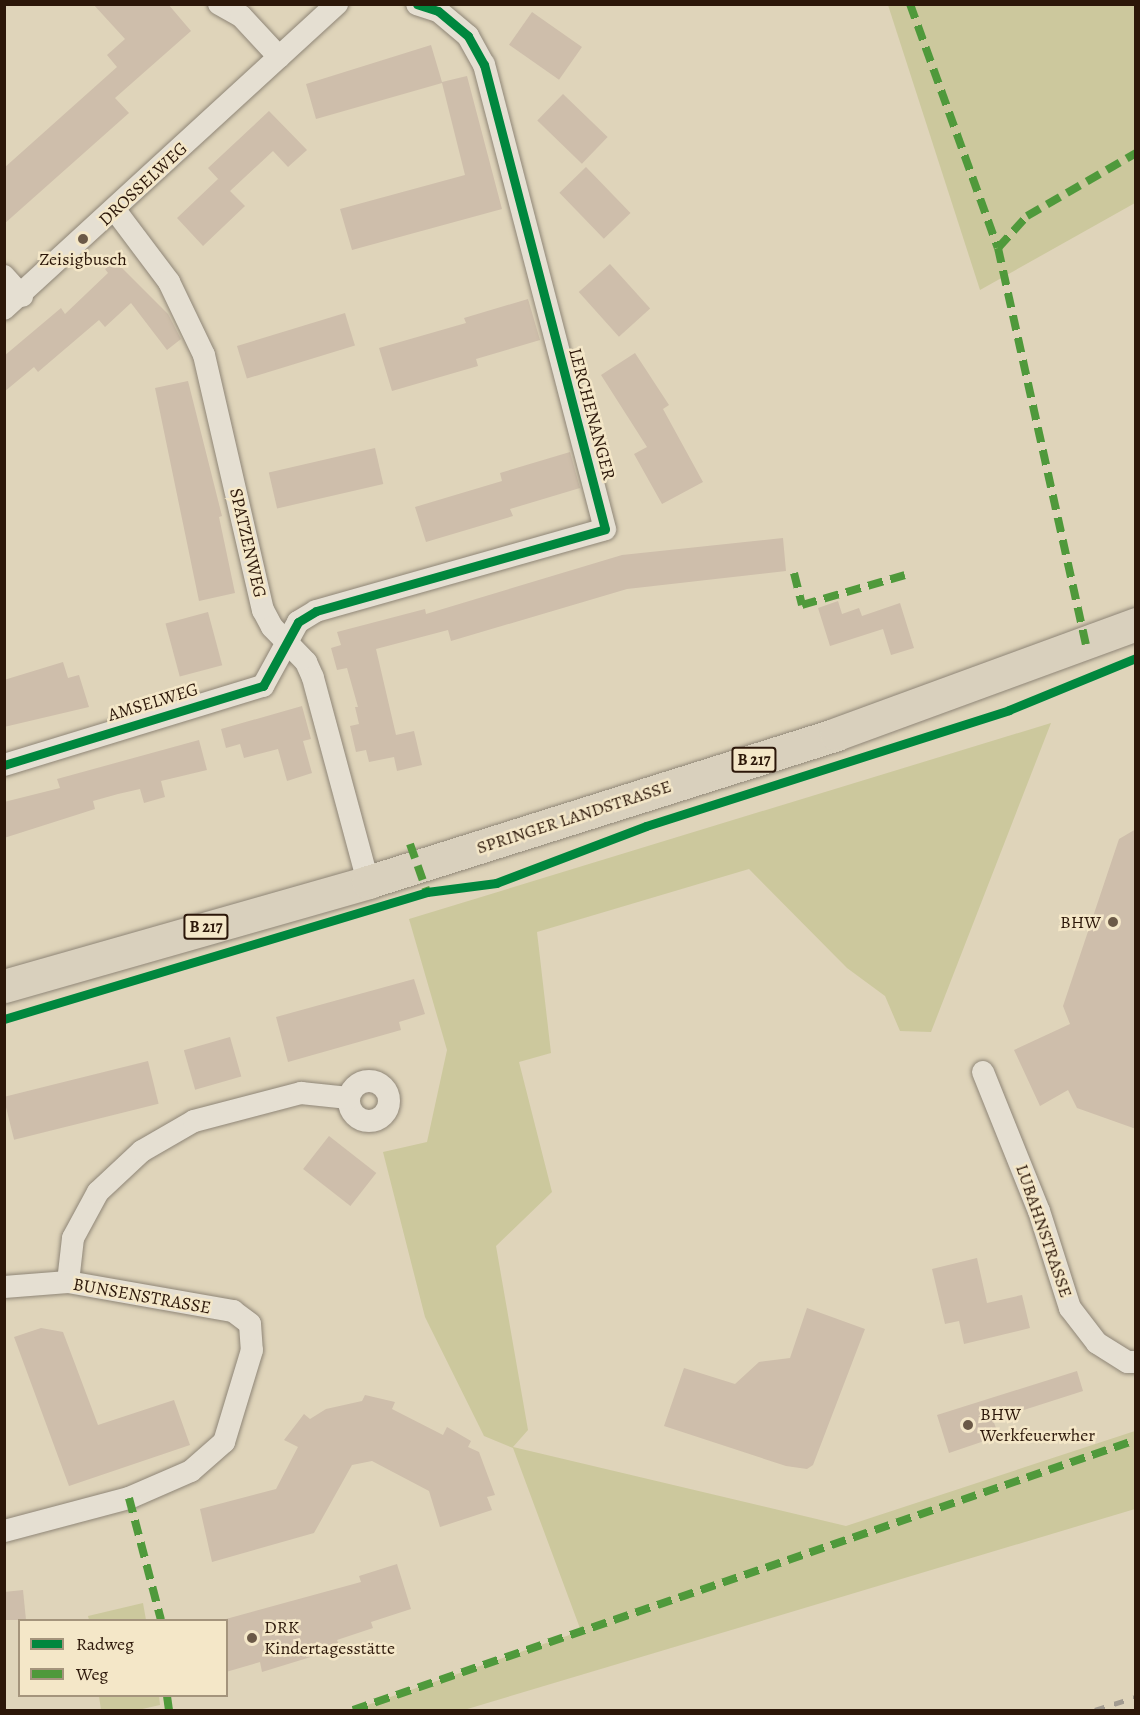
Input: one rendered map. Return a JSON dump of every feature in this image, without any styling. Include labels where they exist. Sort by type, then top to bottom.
[{"type":"main road","name":"SPRINGER LANDSTRASSE","points":[[4,986],[368,882],[836,734],[1136,624]]},
{"type":"street","points":[[219,4],[241,16],[279,57]]},
{"type":"street","name":"DROSSELWEG","points":[[13,303],[337,4]]},
{"type":"street","name":"LERCHENANGER","points":[[286,642],[298,622],[316,611],[605,529],[484,65],[468,36],[438,11],[417,4]]},
{"type":"street","name":"SPATZENWEG","points":[[115,210],[169,282],[204,355],[263,610],[286,642],[306,662],[313,678],[368,882]]},
{"type":"street","points":[[4,276],[13,303]]},
{"type":"street","name":"AMSELWEG","points":[[4,765],[263,686],[286,642]]},
{"type":"street","name":"LUBAHNSTRASSE","points":[[983,1072],[1039,1211],[1070,1308],[1097,1343],[1128,1362],[1136,1362]]},
{"type":"street","points":[[68,1282],[73,1238],[98,1192],[142,1151],[194,1121],[301,1093],[349,1098]]},
{"type":"street","name":"BUNSENSTRASSE","points":[[4,1287],[68,1282],[233,1311],[250,1324],[252,1350],[224,1442],[191,1471],[129,1498],[4,1531]]},
{"type":"shaded area","points":[[888,5],[1135,5],[1135,203],[980,290]]},
{"type":"shaded area","points":[[1051,723],[931,1032],[900,1031],[885,996],[847,968],[749,869],[537,932],[551,1053],[519,1062],[552,1192],[496,1246],[528,1430],[513,1447],[846,1526],[1135,1431],[1135,1509],[464,1710],[353,1710],[581,1631],[513,1448],[484,1436],[425,1317],[383,1152],[427,1142],[447,1050],[409,919]]},
{"type":"shaded area","points":[[143,1603],[146,1619],[89,1619],[88,1616]]},
{"type":"shaded area","points":[[99,1697],[159,1697],[160,1705],[138,1710],[101,1710]]},
{"type":"building","points":[[93,4],[168,4],[191,31],[115,98],[129,113],[4,224],[4,168],[117,67],[107,55],[125,39]]},
{"type":"building","points":[[532,12],[582,47],[559,80],[509,45]]},
{"type":"building","points":[[431,45],[442,82],[467,76],[502,209],[352,250],[340,209],[465,175],[442,83],[316,119],[306,84]]},
{"type":"building","points":[[563,94],[608,137],[582,164],[537,121]]},
{"type":"building","points":[[269,111],[307,150],[288,167],[273,151],[230,191],[245,206],[203,246],[177,218],[218,179],[220,181],[208,168]]},
{"type":"building","points":[[586,167],[630,213],[604,239],[559,193]]},
{"type":"building","points":[[115,261],[168,314],[181,339],[167,350],[131,303],[105,327],[99,320],[38,372],[34,367],[4,392],[4,356],[61,308],[65,314],[108,273],[105,269]]},
{"type":"building","points":[[610,264],[650,309],[619,337],[579,292]]},
{"type":"building","points":[[528,299],[540,340],[476,359],[478,366],[392,391],[379,348],[466,323],[464,318]]},
{"type":"building","points":[[345,313],[355,346],[247,379],[237,346]]},
{"type":"building","points":[[635,353],[669,405],[663,409],[703,482],[662,504],[634,454],[647,447],[601,375]]},
{"type":"building","points":[[188,381],[222,516],[219,517],[235,593],[199,601],[155,388]]},
{"type":"building","points":[[375,448],[383,484],[277,509],[269,473]]},
{"type":"building","points":[[570,452],[580,488],[510,509],[513,516],[426,542],[415,507],[502,481],[500,473]]},
{"type":"building","points":[[783,538],[786,571],[627,589],[451,641],[448,630],[376,649],[396,735],[414,731],[422,765],[397,771],[394,757],[369,762],[366,750],[356,752],[350,726],[359,724],[355,707],[358,707],[347,668],[337,670],[331,648],[341,645],[337,632],[425,609],[426,614],[622,555]]},
{"type":"building","points":[[838,601],[842,614],[859,608],[862,616],[900,603],[914,648],[891,655],[883,629],[830,646],[818,608]]},
{"type":"building","points":[[208,612],[222,665],[180,677],[165,623]]},
{"type":"building","points":[[63,662],[68,678],[79,675],[89,707],[4,727],[4,680]]},
{"type":"building","points":[[302,706],[311,739],[303,741],[312,773],[287,781],[278,749],[244,758],[240,744],[226,748],[221,729]]},
{"type":"building","points":[[199,740],[207,770],[161,781],[165,797],[144,803],[140,789],[118,794],[93,801],[95,809],[4,838],[4,802],[60,788],[57,779]]},
{"type":"building","name":"BHW","points":[[1136,829],[1136,1129],[1077,1108],[1068,1090],[1040,1106],[1014,1050],[1070,1024],[1063,1006],[1119,839]]},
{"type":"building","points":[[414,979],[425,1014],[399,1022],[401,1030],[288,1062],[276,1017]]},
{"type":"building","points":[[230,1037],[241,1076],[195,1090],[184,1050]]},
{"type":"building","points":[[148,1061],[159,1104],[14,1140],[4,1097]]},
{"type":"building","points":[[329,1136],[376,1173],[350,1206],[303,1169]]},
{"type":"building","points":[[977,1258],[987,1303],[1022,1295],[1030,1328],[964,1344],[959,1321],[945,1324],[932,1269]]},
{"type":"building","points":[[807,1308],[865,1329],[813,1465],[807,1469],[786,1466],[664,1426],[684,1368],[735,1384],[759,1362],[790,1358]]},
{"type":"building","points":[[41,1328],[63,1332],[98,1425],[174,1400],[190,1445],[69,1486],[14,1337]]},
{"type":"building","points":[[1077,1371],[1083,1391],[993,1420],[999,1436],[949,1453],[937,1415]]},
{"type":"building","points":[[365,1395],[395,1402],[392,1409],[443,1435],[447,1427],[471,1441],[468,1447],[479,1452],[495,1495],[487,1497],[492,1510],[440,1527],[429,1491],[372,1461],[352,1465],[314,1533],[212,1562],[200,1509],[276,1489],[298,1447],[284,1440],[304,1414],[310,1419],[326,1409],[362,1401]]},
{"type":"building","points":[[397,1564],[411,1609],[371,1622],[373,1628],[337,1640],[340,1648],[262,1672],[260,1662],[228,1671],[228,1619],[226,1619],[361,1582],[359,1576]]},
{"type":"building","points":[[23,1590],[26,1619],[4,1620],[4,1592]]},
{"type":"railway","points":[[1095,1710],[1136,1697]]},
{"type":"marked path","points":[[910,4],[998,248],[1086,644]]},
{"type":"marked path","points":[[998,248],[1027,216],[1136,153]]},
{"type":"marked path","points":[[794,573],[802,605],[905,575]]},
{"type":"marked path","points":[[410,844],[427,892]]},
{"type":"marked path","points":[[353,1710],[1136,1440]]},
{"type":"marked path","points":[[129,1498],[161,1619]]},
{"type":"marked path","points":[[167,1697],[169,1710]]},
{"type":"cycle path","points":[[4,765],[263,686],[298,622],[316,611],[605,529],[484,65],[468,36],[438,11],[417,4]]},
{"type":"cycle path","points":[[4,1019],[427,892],[496,883],[646,826],[1009,710],[1136,658]]},
{"type":"place","name":"Zeisigbusch","points":[[83,239]]},
{"type":"place","name":"BHW","points":[[1113,922]]},
{"type":"place","name":"BHW Werkfeuerwher","points":[[968,1425]]},
{"type":"place","name":"DRK Kindertagesstätte","points":[[252,1638]]}]
